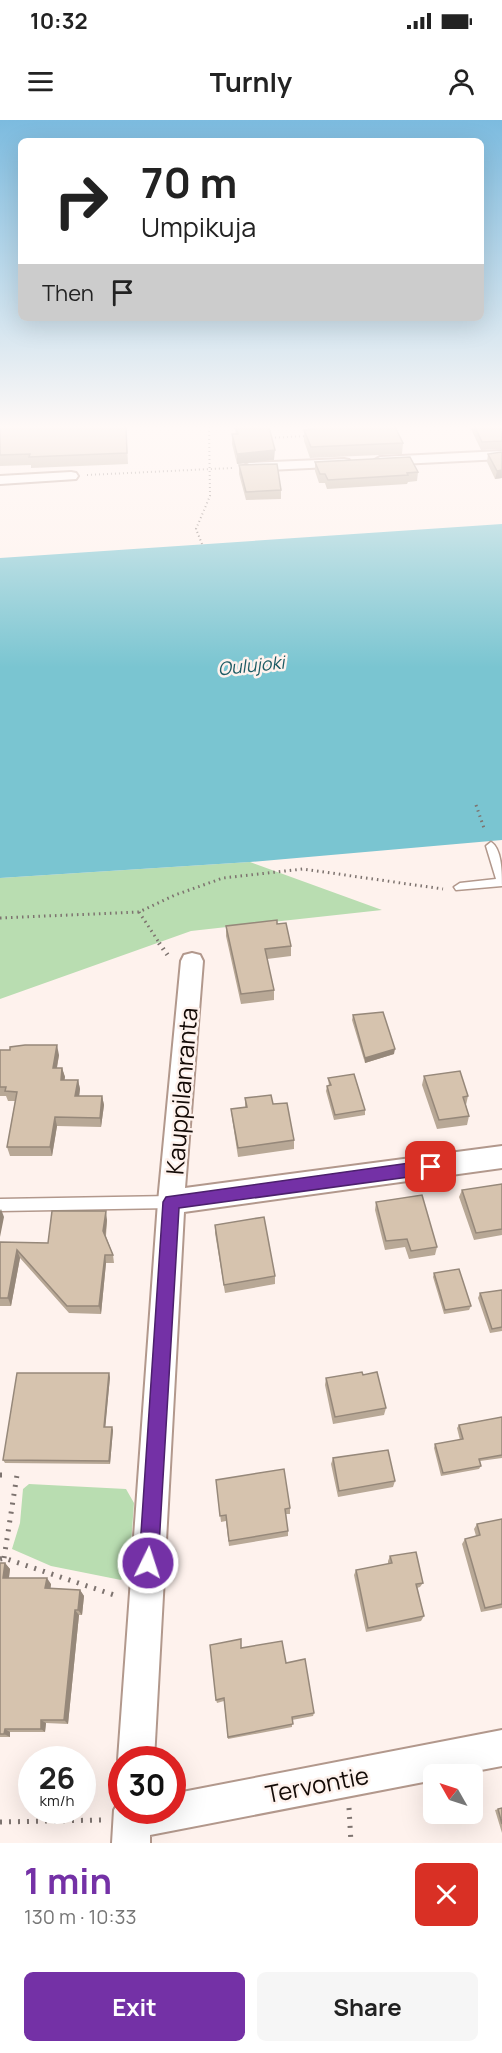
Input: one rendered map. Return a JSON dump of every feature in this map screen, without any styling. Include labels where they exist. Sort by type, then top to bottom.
[{"type":"street","name":"Kauppilanranta","points":[[137,1746],[171,1202],[192,961]]},
{"type":"street","points":[[171,1202],[502,1158]]},
{"type":"street","name":"Tervontie","points":[[186,1813],[502,1748]]},
{"type":"lane","points":[[460,887],[502,880],[490,846]]},
{"type":"lane","points":[[0,1205],[171,1202]]},
{"type":"path","points":[[202,544],[196,529],[205,507]]},
{"type":"path","points":[[476,805],[490,846]]},
{"type":"path","points":[[0,918],[139,912],[175,895],[223,878],[270,871],[303,869],[434,890],[460,887]]},
{"type":"path","points":[[139,912],[169,957],[192,961]]},
{"type":"path","points":[[0,1475],[7,1475]]},
{"type":"path","points":[[17,1475],[2,1558],[146,1606]]},
{"type":"path","points":[[0,1822],[108,1824]]},
{"type":"green space","points":[[250,862],[382,910],[191,931],[0,999],[0,878]]},
{"type":"green space","points":[[29,1484],[126,1489],[134,1503],[129,1572],[121,1580],[51,1566],[12,1549],[20,1523],[23,1489]]},
{"type":"water","name":"Oulujoki","points":[[502,524],[502,840],[250,862],[0,878],[0,558]]},
{"type":"building","points":[[277,920],[277,924],[286,923],[291,946],[265,949],[274,990],[241,994],[226,926]]},
{"type":"building","points":[[383,1012],[395,1049],[365,1058],[353,1015]]},
{"type":"building","points":[[57,1045],[53,1068],[62,1068],[61,1080],[78,1080],[75,1096],[102,1096],[100,1118],[55,1117],[50,1147],[7,1147],[17,1092],[5,1091],[6,1087],[0,1087],[0,1050],[10,1050],[10,1047]]},
{"type":"building","points":[[460,1071],[468,1096],[463,1097],[469,1116],[439,1120],[424,1076]]},
{"type":"building","points":[[354,1074],[365,1110],[335,1115],[327,1086],[331,1085],[328,1078]]},
{"type":"building","points":[[271,1095],[273,1104],[287,1103],[294,1140],[238,1148],[231,1109],[247,1107],[245,1098]]},
{"type":"building","points":[[502,1184],[502,1229],[476,1233],[462,1190]]},
{"type":"building","points":[[422,1195],[437,1247],[411,1251],[407,1239],[386,1241],[376,1202]]},
{"type":"building","points":[[52,1211],[106,1211],[103,1231],[113,1255],[105,1255],[99,1306],[67,1306],[17,1250],[8,1298],[0,1298],[0,1242],[48,1243]]},
{"type":"building","points":[[264,1217],[275,1276],[224,1285],[215,1225]]},
{"type":"building","points":[[459,1269],[471,1306],[445,1310],[434,1273]]},
{"type":"building","points":[[502,1290],[502,1327],[492,1329],[480,1293]]},
{"type":"building","points":[[362,1372],[363,1375],[377,1372],[386,1408],[335,1417],[326,1378]]},
{"type":"building","points":[[17,1373],[109,1373],[104,1427],[112,1427],[109,1461],[3,1460]]},
{"type":"building","points":[[502,1417],[502,1455],[479,1459],[481,1466],[443,1473],[435,1444],[463,1439],[459,1425]]},
{"type":"building","points":[[388,1450],[395,1481],[339,1491],[333,1458]]},
{"type":"building","points":[[284,1469],[290,1508],[285,1509],[288,1531],[229,1541],[226,1515],[220,1516],[216,1480]]},
{"type":"building","points":[[502,1519],[502,1604],[485,1608],[465,1539],[480,1535],[477,1524]]},
{"type":"building","points":[[416,1552],[423,1583],[416,1584],[424,1616],[368,1628],[356,1570],[392,1563],[390,1556]]},
{"type":"building","points":[[0,1563],[5,1563],[3,1578],[47,1578],[45,1588],[80,1590],[78,1610],[75,1610],[64,1720],[41,1720],[41,1729],[5,1729],[4,1734],[0,1734]]},
{"type":"building","points":[[241,1639],[241,1648],[282,1641],[286,1663],[305,1659],[314,1713],[292,1717],[293,1724],[228,1737],[224,1698],[216,1700],[210,1645]]},
{"type":"building","points":[[502,1808],[502,1824],[498,1809]]},
{"type":"route","points":[[148,1563],[171,1202],[431,1167]]}]
